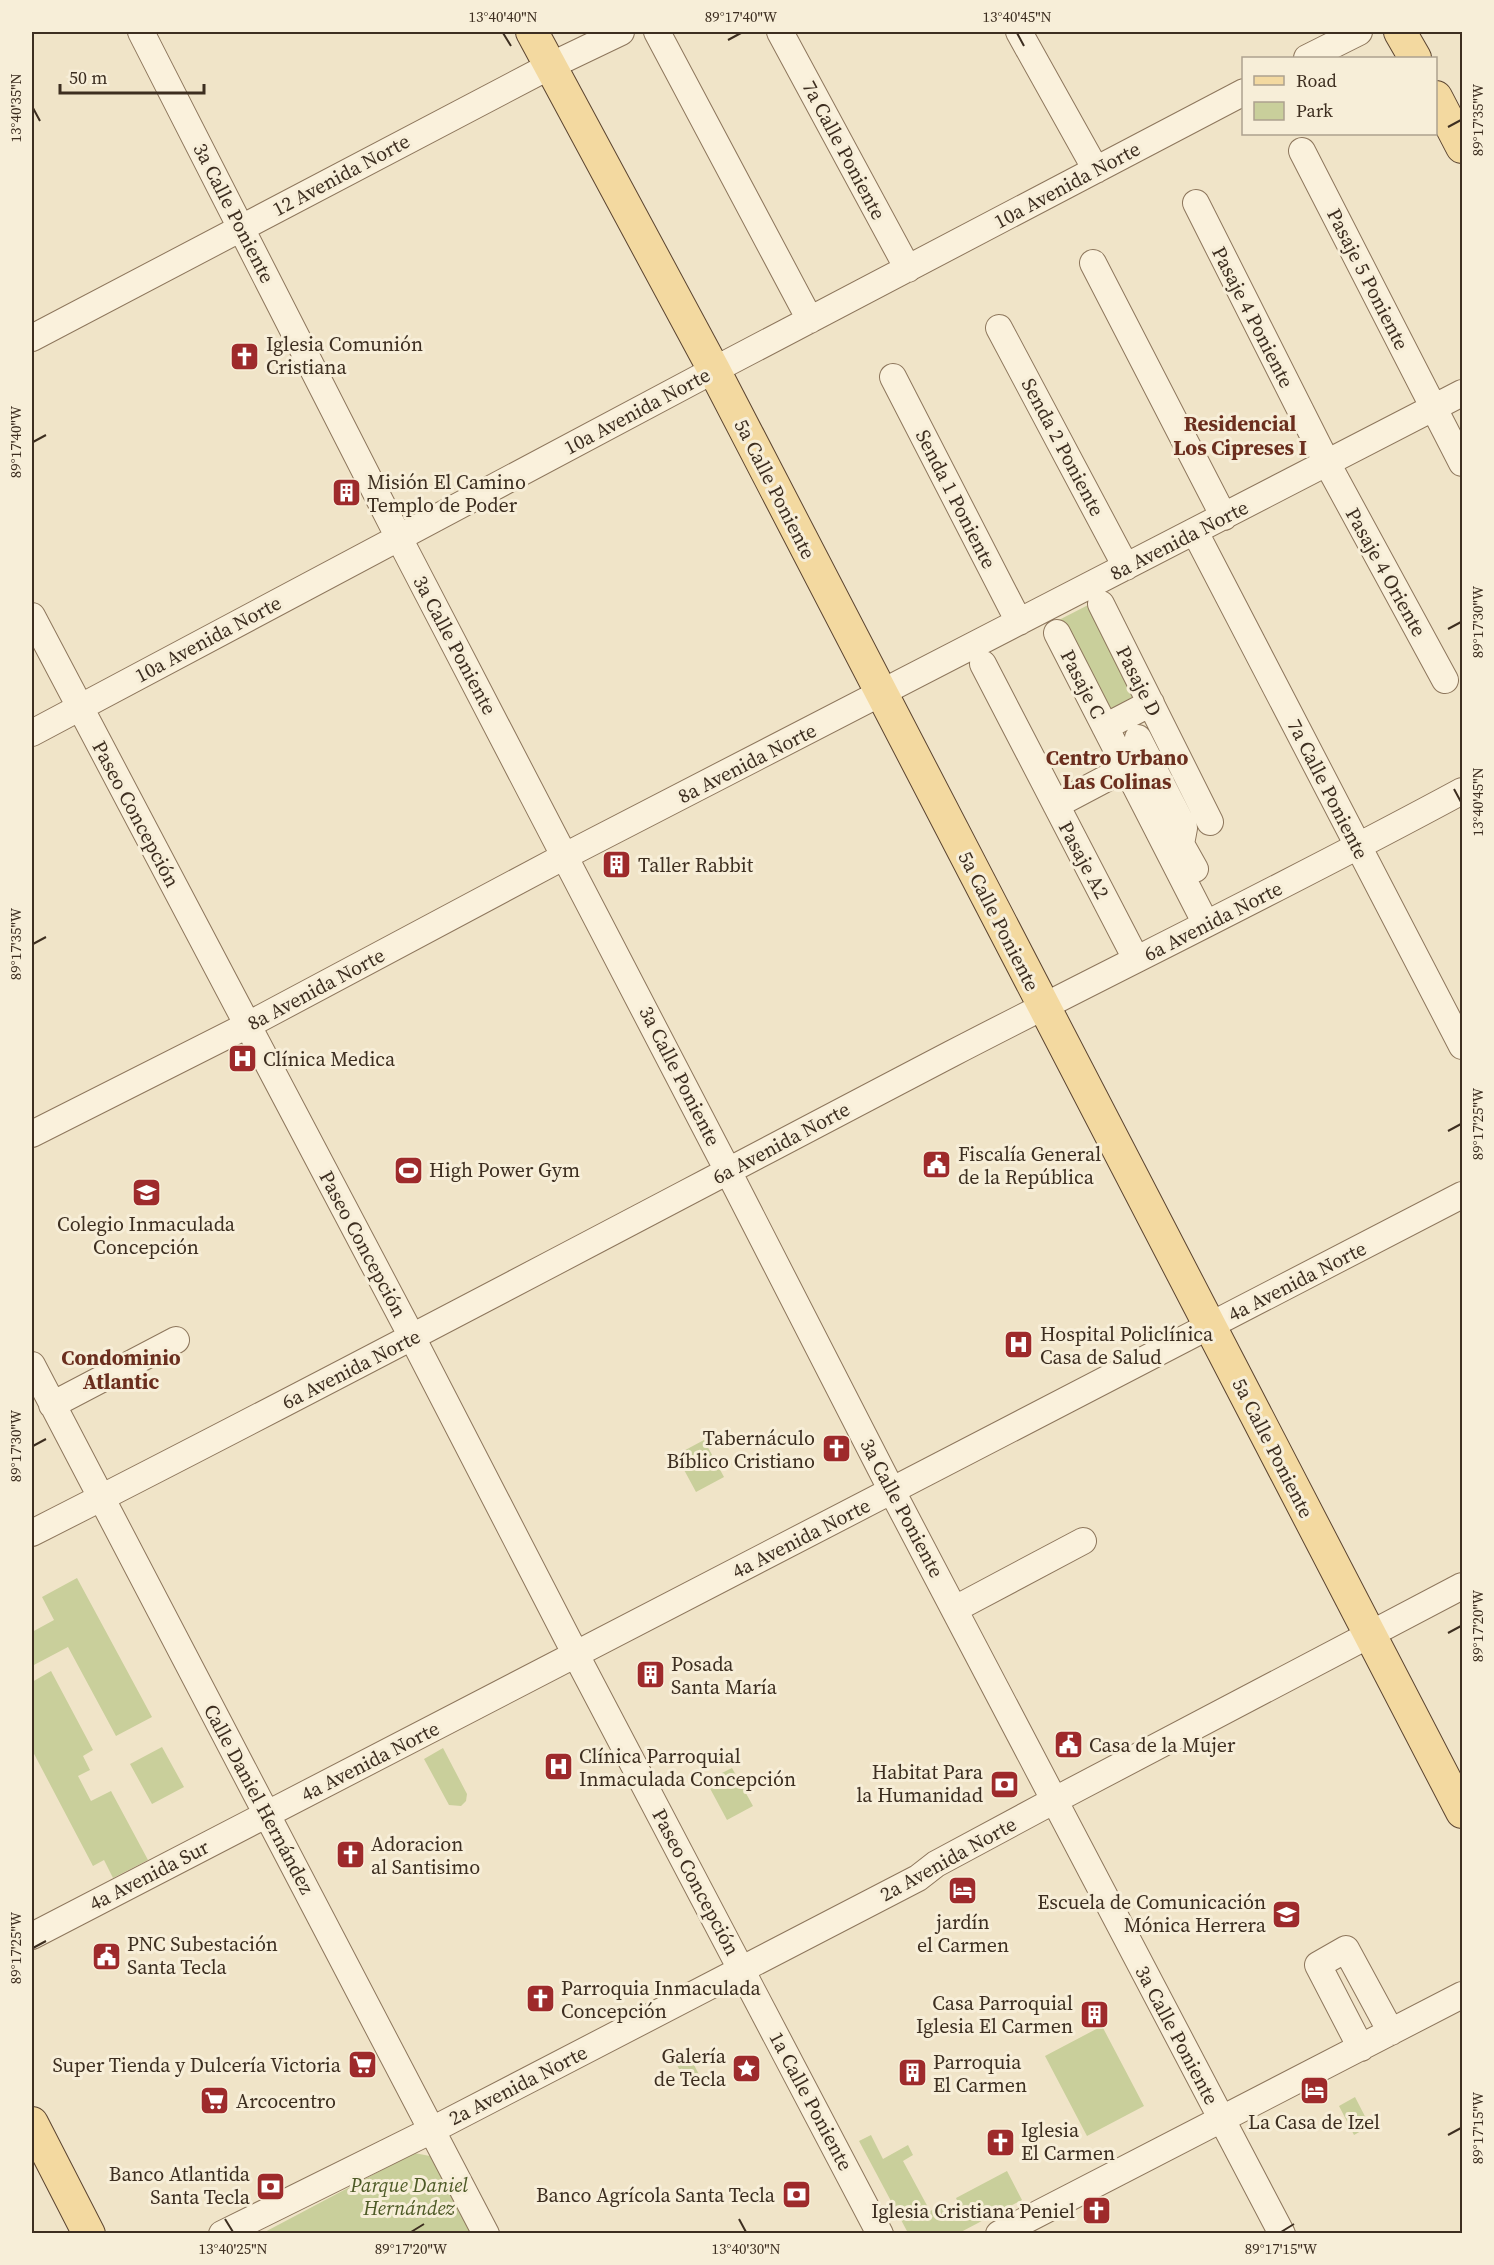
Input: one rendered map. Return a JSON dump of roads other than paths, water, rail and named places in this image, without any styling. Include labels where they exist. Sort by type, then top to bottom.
[{"type":"main road","name":"5a Calle Poniente","points":[[532,32],[714,370],[1462,1812]]},
{"type":"main road","points":[[1400,32],[1414,57]]},
{"type":"main road","points":[[1437,99],[1462,147]]},
{"type":"main road","points":[[32,2123],[90,2234]]},
{"type":"street","name":"3a Calle Poniente","points":[[141,32],[399,538],[729,1171],[892,1491],[1282,2234]]},
{"type":"street","name":"12 Avenida Norte","points":[[32,338],[550,66],[621,32]]},
{"type":"street","points":[[657,32],[810,320]]},
{"type":"street","name":"7a Calle Poniente","points":[[780,32],[908,268]]},
{"type":"street","points":[[1019,32],[1096,170]]},
{"type":"street","points":[[1309,57],[1359,32]]},
{"type":"street","name":"10a Avenida Norte","points":[[32,733],[714,370],[1242,93]]},
{"type":"street","name":"Pasaje 5 Poniente","points":[[1302,151],[1462,463]]},
{"type":"street","name":"Pasaje 4 Poniente","points":[[1196,203],[1327,463]]},
{"type":"street","points":[[1093,262],[1224,517]]},
{"type":"street","name":"Senda 2 Poniente","points":[[999,328],[1126,567]]},
{"type":"street","name":"Senda 1 Poniente","points":[[893,377],[1019,622]]},
{"type":"street","name":"8a Avenida Norte","points":[[32,1134],[248,1025],[565,856],[1462,393]]},
{"type":"street","name":"Pasaje 4 Oriente","points":[[1327,463],[1445,680]]},
{"type":"street","name":"7a Calle Poniente","points":[[1195,531],[1462,1046]]},
{"type":"street","name":"Pasaje D","points":[[1101,604],[1210,822]]},
{"type":"street","name":"Paseo Concepción","points":[[32,616],[742,1969]]},
{"type":"street","name":"Pasaje C","points":[[1057,633],[1125,768],[1213,920]]},
{"type":"street","name":"Pasaje A2","points":[[983,664],[1136,959]]},
{"type":"street","points":[[1105,727],[1151,703]]},
{"type":"street","points":[[1138,738],[1184,828],[1181,844],[1213,920]]},
{"type":"street","points":[[1056,805],[1125,768]]},
{"type":"street","name":"6a Avenida Norte","points":[[32,1533],[1044,1006],[1358,848],[1462,791]]},
{"type":"street","name":"4a Avenida Norte","points":[[267,1814],[1462,1195]]},
{"type":"street","points":[[52,1405],[176,1340]]},
{"type":"street","name":"Calle Daniel Hernández","points":[[32,1365],[486,2234]]},
{"type":"street","points":[[955,1609],[1083,1541]]},
{"type":"street","name":"2a Avenida Norte","points":[[222,2234],[432,2130],[918,1878],[936,1864],[1055,1800],[1462,1586]]},
{"type":"street","name":"4a Avenida Sur","points":[[32,1936],[267,1814]]},
{"type":"street","points":[[1361,2048],[1318,1965],[1346,1949],[1391,2032]]},
{"type":"street","name":"1a Calle Poniente","points":[[742,1969],[880,2234]]},
{"type":"street","points":[[999,2234],[1462,1995]]},
{"type":"place","name":"Iglesia Comunión Cristiana","points":[[245,356]]},
{"type":"place","name":"Misión El Camino Templo de Poder","points":[[346,493]]},
{"type":"place","name":"Taller Rabbit","points":[[617,865]]},
{"type":"place","name":"Clínica Medica","points":[[242,1059]]},
{"type":"place","name":"Fiscalía General de la República","points":[[937,1165]]},
{"type":"place","name":"High Power Gym","points":[[408,1170]]},
{"type":"place","name":"Colegio Inmaculada Concepción","points":[[146,1193]]},
{"type":"place","name":"Hospital Policlínica Casa de Salud","points":[[1019,1345]]},
{"type":"place","name":"Tabernáculo Bíblico Cristiano","points":[[836,1449]]},
{"type":"place","name":"Posada Santa María","points":[[650,1675]]},
{"type":"place","name":"Casa de la Mujer","points":[[1068,1745]]},
{"type":"place","name":"Clínica Parroquial Inmaculada Concepción","points":[[558,1767]]},
{"type":"place","name":"Habitat Para la Humanidad","points":[[1004,1784]]},
{"type":"place","name":"Adoracion al Santisimo","points":[[350,1855]]},
{"type":"place","name":"jardín el Carmen","points":[[963,1891]]},
{"type":"place","name":"Escuela de Comunicación Mónica Herrera","points":[[1287,1914]]},
{"type":"place","name":"PNC Subestación Santa Tecla","points":[[106,1956]]},
{"type":"place","name":"Parroquia Inmaculada Concepción","points":[[540,1999]]},
{"type":"place","name":"Casa Parroquial Iglesia El Carmen","points":[[1094,2015]]},
{"type":"place","name":"Super Tienda y Dulcería Victoria","points":[[362,2065]]},
{"type":"place","name":"Galería de Tecla","points":[[747,2068]]},
{"type":"place","name":"Parroquia El Carmen","points":[[912,2073]]},
{"type":"place","name":"La Casa de Izel","points":[[1314,2091]]},
{"type":"place","name":"Arcocentro","points":[[215,2101]]},
{"type":"place","name":"Iglesia El Carmen","points":[[1000,2142]]},
{"type":"place","name":"Banco Atlantida Santa Tecla","points":[[271,2186]]},
{"type":"place","name":"Banco Agrícola Santa Tecla","points":[[796,2195]]},
{"type":"place","name":"Iglesia Cristiana Peniel","points":[[1096,2211]]},
{"type":"district","name":"Residencial Los Cipreses I","points":[[1240,435]]},
{"type":"district","name":"Centro Urbano Las Colinas","points":[[1117,769]]},
{"type":"district","name":"Condominio Atlantic","points":[[121,1369]]},
{"type":"park label","name":"Parque Daniel Hernández","points":[[409,2196]]}]
